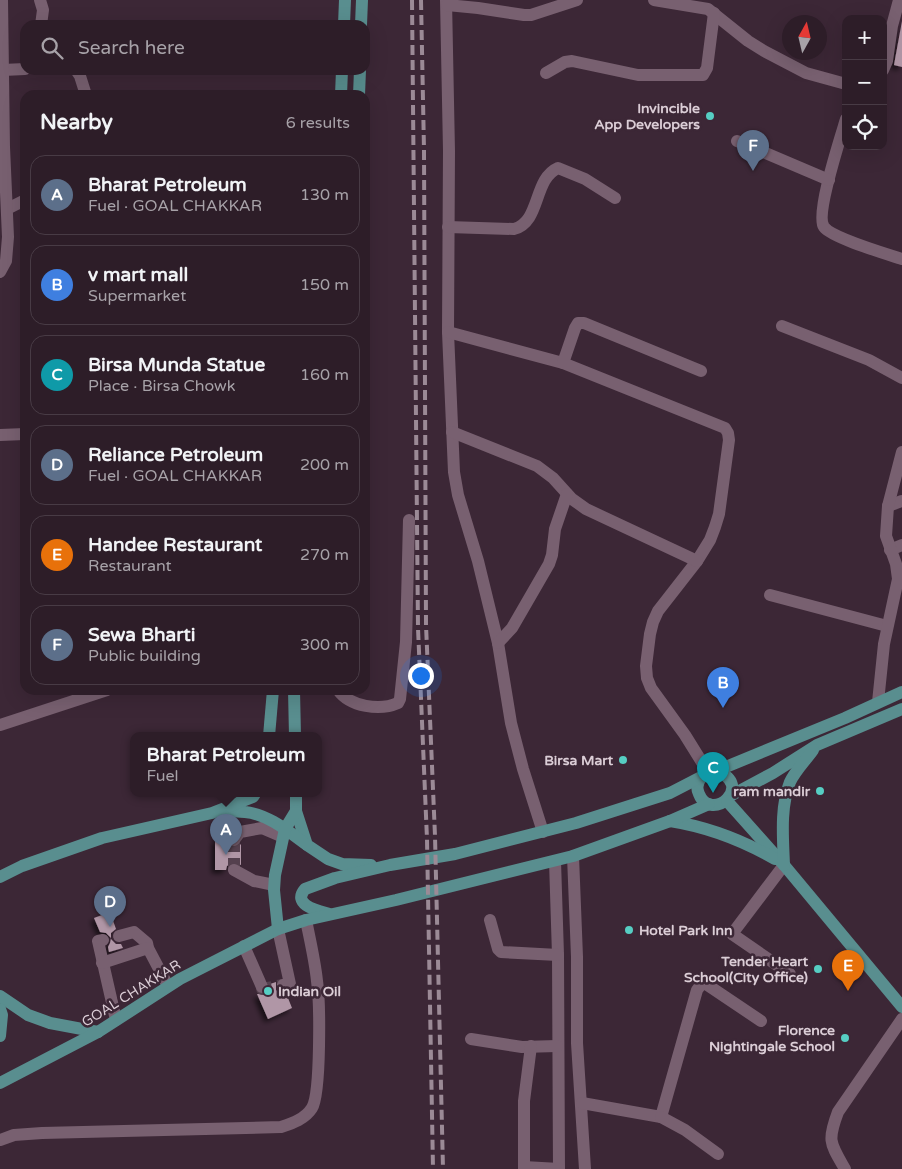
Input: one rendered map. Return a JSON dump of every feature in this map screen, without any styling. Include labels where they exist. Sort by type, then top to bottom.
[{"type":"main road","points":[[344,20],[345,0]]},
{"type":"main road","points":[[361,20],[362,0]]},
{"type":"main road","points":[[341,90],[342,75]]},
{"type":"main road","points":[[359,90],[360,75]]},
{"type":"main road","points":[[332,914],[305,906],[302,902],[302,892],[309,886],[335,878],[390,865],[455,854],[543,832],[670,793],[709,773],[845,718],[902,692]]},
{"type":"main road","points":[[269,732],[273,695]]},
{"type":"main road","points":[[294,695],[295,732]]},
{"type":"main road","points":[[729,798],[732,788],[731,780],[724,773],[709,773],[698,784],[698,793],[702,800],[709,804],[717,805],[773,773],[816,744],[902,709]]},
{"type":"main road","points":[[784,864],[785,802],[791,782],[816,744]]},
{"type":"main road","points":[[0,877],[22,866],[102,838],[212,813],[253,797]]},
{"type":"main road","points":[[296,797],[296,811],[307,845]]},
{"type":"main road","points":[[729,798],[902,1007]]},
{"type":"main road","name":"GOAL CHAKKAR","points":[[0,1083],[98,1032],[168,986],[278,929],[306,920],[574,856],[670,821],[709,804]]},
{"type":"main road","points":[[278,929],[274,885],[284,833],[296,811]]},
{"type":"main road","points":[[212,813],[246,812],[260,815],[284,833],[328,859],[342,864],[390,865]]},
{"type":"main road","points":[[670,821],[694,825],[738,839],[784,864]]},
{"type":"main road","points":[[0,996],[28,1015],[50,1023],[98,1032]]},
{"type":"main road","points":[[0,1009],[2,1015],[0,1036]]},
{"type":"street","points":[[0,272],[4,268],[6,255],[7,209],[2,147],[2,0]]},
{"type":"street","points":[[40,0],[43,10],[42,20]]},
{"type":"street","points":[[543,832],[511,723],[498,643],[478,561],[458,494],[454,472],[448,332],[446,2],[531,15],[554,3],[577,0]]},
{"type":"street","points":[[657,0],[698,6],[714,14],[748,41],[796,69],[842,83]]},
{"type":"street","points":[[887,61],[892,26],[899,0]]},
{"type":"street","points":[[546,73],[565,62],[572,61],[638,75],[703,75],[707,68],[714,14]]},
{"type":"street","points":[[3,70],[20,69]]},
{"type":"street","points":[[79,75],[84,90]]},
{"type":"street","points":[[842,133],[828,180],[821,219],[822,225],[825,229],[839,237],[902,259]]},
{"type":"street","points":[[737,141],[828,180]]},
{"type":"street","points":[[448,227],[514,229],[520,227],[526,222],[532,212],[546,179],[551,172],[558,168],[585,180],[614,198]]},
{"type":"street","points":[[7,209],[20,202]]},
{"type":"street","points":[[563,363],[574,328],[578,323],[584,323],[701,371]]},
{"type":"street","points":[[782,326],[870,360],[902,378]]},
{"type":"street","points":[[448,332],[563,363],[725,428],[728,433],[729,440],[718,514],[710,540],[697,561],[658,611],[650,634],[646,666],[651,688],[685,735],[709,773]]},
{"type":"street","points":[[452,432],[536,466],[553,478],[567,494],[586,509],[697,561]]},
{"type":"street","points":[[0,435],[20,434]]},
{"type":"street","points":[[878,702],[881,663],[887,626],[898,579],[896,564],[886,536],[888,506],[902,452]]},
{"type":"street","points":[[498,643],[512,628],[549,564],[555,529],[567,494]]},
{"type":"street","points":[[888,506],[902,501]]},
{"type":"street","points":[[342,695],[367,706],[394,706],[400,700],[406,642],[409,520]]},
{"type":"street","points":[[890,550],[902,544]]},
{"type":"street","points":[[770,595],[887,626]]},
{"type":"street","points":[[0,725],[76,695]]},
{"type":"street","points":[[234,840],[240,832],[262,828],[284,833]]},
{"type":"street","points":[[574,856],[577,1043],[585,1169]]},
{"type":"street","points":[[531,1046],[524,1101],[524,1168],[559,1169],[558,955],[555,860]]},
{"type":"street","points":[[784,864],[732,934],[790,974]]},
{"type":"street","points":[[234,870],[254,881],[274,885]]},
{"type":"street","points":[[0,1140],[14,1135],[42,1133],[280,1127],[295,1123],[308,1115],[314,1106],[317,1090],[318,982],[306,920]]},
{"type":"street","points":[[490,920],[498,949],[501,952],[558,955]]},
{"type":"street","points":[[278,929],[290,984],[283,986]]},
{"type":"street","points":[[119,936],[134,932],[148,943],[148,948],[168,986]]},
{"type":"street","points":[[103,940],[98,941],[116,1020]]},
{"type":"street","points":[[244,946],[262,988]]},
{"type":"street","points":[[102,963],[148,948]]},
{"type":"street","points":[[661,1117],[697,990],[703,982],[761,1021]]},
{"type":"street","points":[[844,1169],[831,1145],[831,1129],[838,1112],[902,1019]]},
{"type":"street","points":[[471,1039],[516,1046],[558,1046]]},
{"type":"street","points":[[582,1103],[661,1117],[685,1130],[718,1154]]},
{"type":"building","points":[[902,21],[902,67],[894,65]]},
{"type":"building","points":[[215,839],[226,840],[227,844],[233,848],[241,844],[241,865],[233,862],[227,866],[226,870],[215,870]]},
{"type":"building","points":[[110,912],[116,929],[111,933],[111,938],[106,933],[100,932],[94,918]]},
{"type":"building","points":[[111,938],[116,944],[121,944],[123,948],[109,952],[108,947]]},
{"type":"building","points":[[276,982],[276,990],[280,993],[286,993],[292,1008],[268,1019],[257,994],[266,994],[270,984]]},
{"type":"tunnel","points":[[234,840],[234,870]]},
{"type":"tunnel","points":[[262,987],[262,989],[283,985]]},
{"type":"railway","points":[[412,0],[418,628],[427,839],[433,1169]]},
{"type":"railway","points":[[421,0],[424,150],[426,625],[435,836],[443,1169]]},
{"type":"place","name":"Invincible App Developers","points":[[710,116]]},
{"type":"place","name":"Sewa Bharti","points":[[753,171]]},
{"type":"place","name":"v mart mall","points":[[723,708]]},
{"type":"place","name":"Birsa Mart","points":[[623,760]]},
{"type":"place","name":"ram mandir","points":[[820,791]]},
{"type":"place","name":"Birsa Munda Statue","points":[[713,793]]},
{"type":"place","name":"Bharat Petroleum","points":[[226,855]]},
{"type":"place","name":"Reliance Petroleum","points":[[110,927]]},
{"type":"place","name":"Hotel Park Inn","points":[[629,930]]},
{"type":"place","name":"Tender Heart School(City Office)","points":[[818,969]]},
{"type":"place","name":"Indian Oil","points":[[268,991]]},
{"type":"place","name":"Handee Restaurant","points":[[848,991]]},
{"type":"place","name":"Florence Nightingale School","points":[[845,1038]]}]
